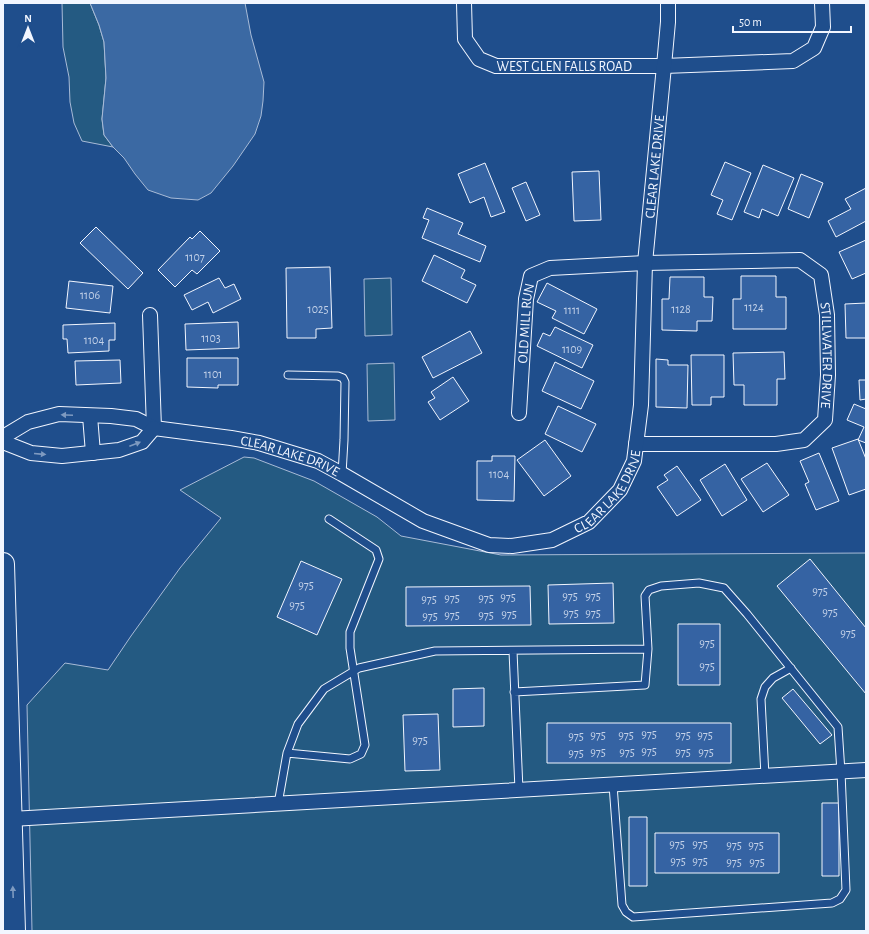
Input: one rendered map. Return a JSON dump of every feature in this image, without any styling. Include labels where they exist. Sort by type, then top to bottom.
[{"type":"highway","points":[[3,564],[14,931]]},
{"type":"street","name":"WEST GLEN FALLS ROAD","points":[[464,3],[465,38],[479,59],[496,66],[664,66],[793,61],[814,48],[823,26],[822,3]]},
{"type":"street","name":"CLEAR LAKE DRIVE","points":[[3,437],[28,422],[59,414],[111,416],[136,419],[154,428],[259,443],[318,462],[342,474],[423,521],[489,545],[512,546],[552,540],[589,522],[620,490],[634,461],[641,405],[645,263],[668,22],[668,3]]},
{"type":"street","name":"STILLWATER DRIVE","points":[[636,444],[776,444],[804,440],[825,420],[828,375],[827,315],[821,275],[800,260],[645,263]]},
{"type":"street","name":"OLD MILL RUN","points":[[519,413],[526,299],[531,276],[550,268],[645,263]]},
{"type":"street","points":[[3,442],[30,453],[62,456],[119,450],[142,442],[154,428],[150,315]]},
{"type":"street","points":[[90,416],[93,453]]},
{"type":"street","points":[[11,819],[866,770]]},
{"type":"lane","points":[[288,376],[338,376],[343,378],[345,382],[342,474]]},
{"type":"lane","points":[[287,753],[350,759],[360,754],[365,745],[350,648],[350,632],[379,559],[376,550],[329,519]]},
{"type":"lane","points":[[514,692],[645,685],[648,649],[645,596],[649,590],[661,586],[700,584],[724,588],[838,726],[846,890],[840,899],[832,903],[633,917],[626,912],[622,905],[613,785]]},
{"type":"lane","points":[[278,804],[287,753],[298,724],[324,689],[359,668],[435,652],[648,649]]},
{"type":"lane","points":[[513,651],[519,790]]},
{"type":"lane","points":[[765,776],[761,699],[765,687],[773,678],[791,668]]},
{"type":"shaded area","points":[[62,3],[90,3],[99,25],[104,42],[106,78],[102,119],[104,135],[113,147],[82,141],[74,123],[70,102],[69,77],[63,47]]},
{"type":"shaded area","points":[[90,3],[245,3],[251,35],[264,82],[261,116],[255,134],[233,166],[211,193],[198,200],[171,198],[148,190],[124,158],[104,135],[102,119],[106,78],[104,42]]},
{"type":"shaded area","points":[[391,278],[392,335],[365,336],[364,279]]},
{"type":"shaded area","points":[[394,363],[395,420],[368,421],[367,364]]},
{"type":"shaded area","points":[[244,457],[254,458],[314,481],[377,517],[401,536],[501,555],[866,553],[866,931],[32,931],[27,705],[65,663],[108,670],[180,568],[221,518],[180,490]]},
{"type":"building","points":[[725,162],[751,173],[732,220],[717,214],[723,200],[711,195]]},
{"type":"building","points":[[485,163],[505,212],[491,217],[484,197],[470,203],[458,174]]},
{"type":"building","points":[[763,165],[794,178],[778,216],[762,209],[759,218],[744,212]]},
{"type":"building","points":[[599,171],[601,220],[574,221],[572,172]]},
{"type":"building","points":[[801,174],[823,183],[809,218],[788,209]]},
{"type":"building","points":[[526,182],[540,215],[526,221],[512,188]]},
{"type":"building","points":[[866,188],[866,221],[836,237],[828,221],[851,209],[845,199]]},
{"type":"building","points":[[427,208],[463,223],[458,234],[486,246],[480,262],[422,238],[429,220],[423,218]]},
{"type":"building","points":[[96,227],[143,273],[128,289],[80,243]]},
{"type":"building","points":[[200,231],[220,251],[197,274],[192,270],[175,287],[158,270],[190,237],[192,239]]},
{"type":"building","points":[[866,240],[866,273],[852,279],[839,252]]},
{"type":"building","points":[[434,255],[465,270],[461,278],[476,285],[467,303],[422,281]]},
{"type":"building","points":[[330,267],[332,328],[316,329],[316,338],[287,338],[286,268]]},
{"type":"building","points":[[741,276],[776,276],[776,297],[786,297],[786,329],[733,329],[733,299],[741,299]]},
{"type":"building","points":[[670,277],[704,277],[704,297],[713,297],[712,321],[697,321],[697,331],[662,330],[662,299],[669,299]]},
{"type":"building","points":[[219,278],[225,288],[234,284],[241,299],[213,313],[208,302],[192,310],[184,295]]},
{"type":"building","points":[[69,281],[113,286],[110,313],[66,308]]},
{"type":"building","points":[[547,283],[597,309],[584,334],[552,318],[556,311],[537,302]]},
{"type":"building","points":[[866,303],[866,338],[846,338],[845,304]]},
{"type":"building","points":[[238,322],[239,348],[186,350],[185,324]]},
{"type":"building","points":[[115,323],[115,340],[109,340],[109,351],[68,353],[67,339],[63,339],[63,325]]},
{"type":"building","points":[[555,327],[593,345],[582,368],[537,346],[543,333],[550,336]]},
{"type":"building","points":[[470,331],[482,353],[433,378],[422,357]]},
{"type":"building","points":[[784,352],[785,379],[777,379],[777,405],[744,405],[744,385],[734,385],[733,353]]},
{"type":"building","points":[[691,355],[724,355],[724,397],[711,397],[711,405],[692,405]]},
{"type":"building","points":[[187,358],[238,358],[238,385],[218,385],[218,388],[187,387]]},
{"type":"building","points":[[656,359],[668,360],[668,365],[688,365],[687,408],[656,407]]},
{"type":"building","points":[[120,360],[121,383],[76,385],[75,361]]},
{"type":"building","points":[[555,362],[594,381],[581,409],[542,391]]},
{"type":"building","points":[[453,377],[469,401],[440,420],[428,402],[435,398],[431,392]]},
{"type":"building","points":[[859,380],[866,380],[866,399],[860,400]]},
{"type":"building","points":[[854,404],[866,409],[866,443],[858,440],[864,427],[847,420]]},
{"type":"building","points":[[558,406],[596,424],[582,452],[545,434]]},
{"type":"building","points":[[858,439],[866,459],[866,489],[849,495],[832,448]]},
{"type":"building","points":[[545,440],[571,476],[544,496],[517,460]]},
{"type":"building","points":[[819,453],[839,501],[816,510],[805,484],[809,482],[800,461]]},
{"type":"building","points":[[492,456],[515,456],[514,501],[477,500],[477,461],[492,461]]},
{"type":"building","points":[[767,463],[789,495],[763,512],[741,479]]},
{"type":"building","points":[[725,464],[747,500],[722,516],[700,480]]},
{"type":"building","points":[[677,466],[701,500],[677,516],[657,487],[668,480],[664,475]]},
{"type":"building","points":[[810,559],[866,628],[866,694],[777,586]]},
{"type":"building","points":[[301,561],[342,579],[317,635],[277,617]]},
{"type":"building","points":[[613,583],[614,623],[549,624],[548,585]]},
{"type":"building","points":[[530,586],[531,625],[406,626],[406,587]]},
{"type":"building","points":[[678,624],[720,624],[720,685],[678,685]]},
{"type":"building","points":[[484,688],[484,726],[453,727],[453,689]]},
{"type":"building","points":[[793,689],[832,735],[820,744],[782,698]]},
{"type":"building","points":[[438,714],[440,770],[405,771],[403,715]]},
{"type":"building","points":[[547,723],[731,723],[731,763],[547,763]]},
{"type":"building","points":[[822,803],[839,803],[839,876],[822,876]]},
{"type":"building","points":[[629,817],[647,817],[647,886],[629,886]]},
{"type":"building","points":[[655,833],[779,833],[779,873],[655,873]]}]
